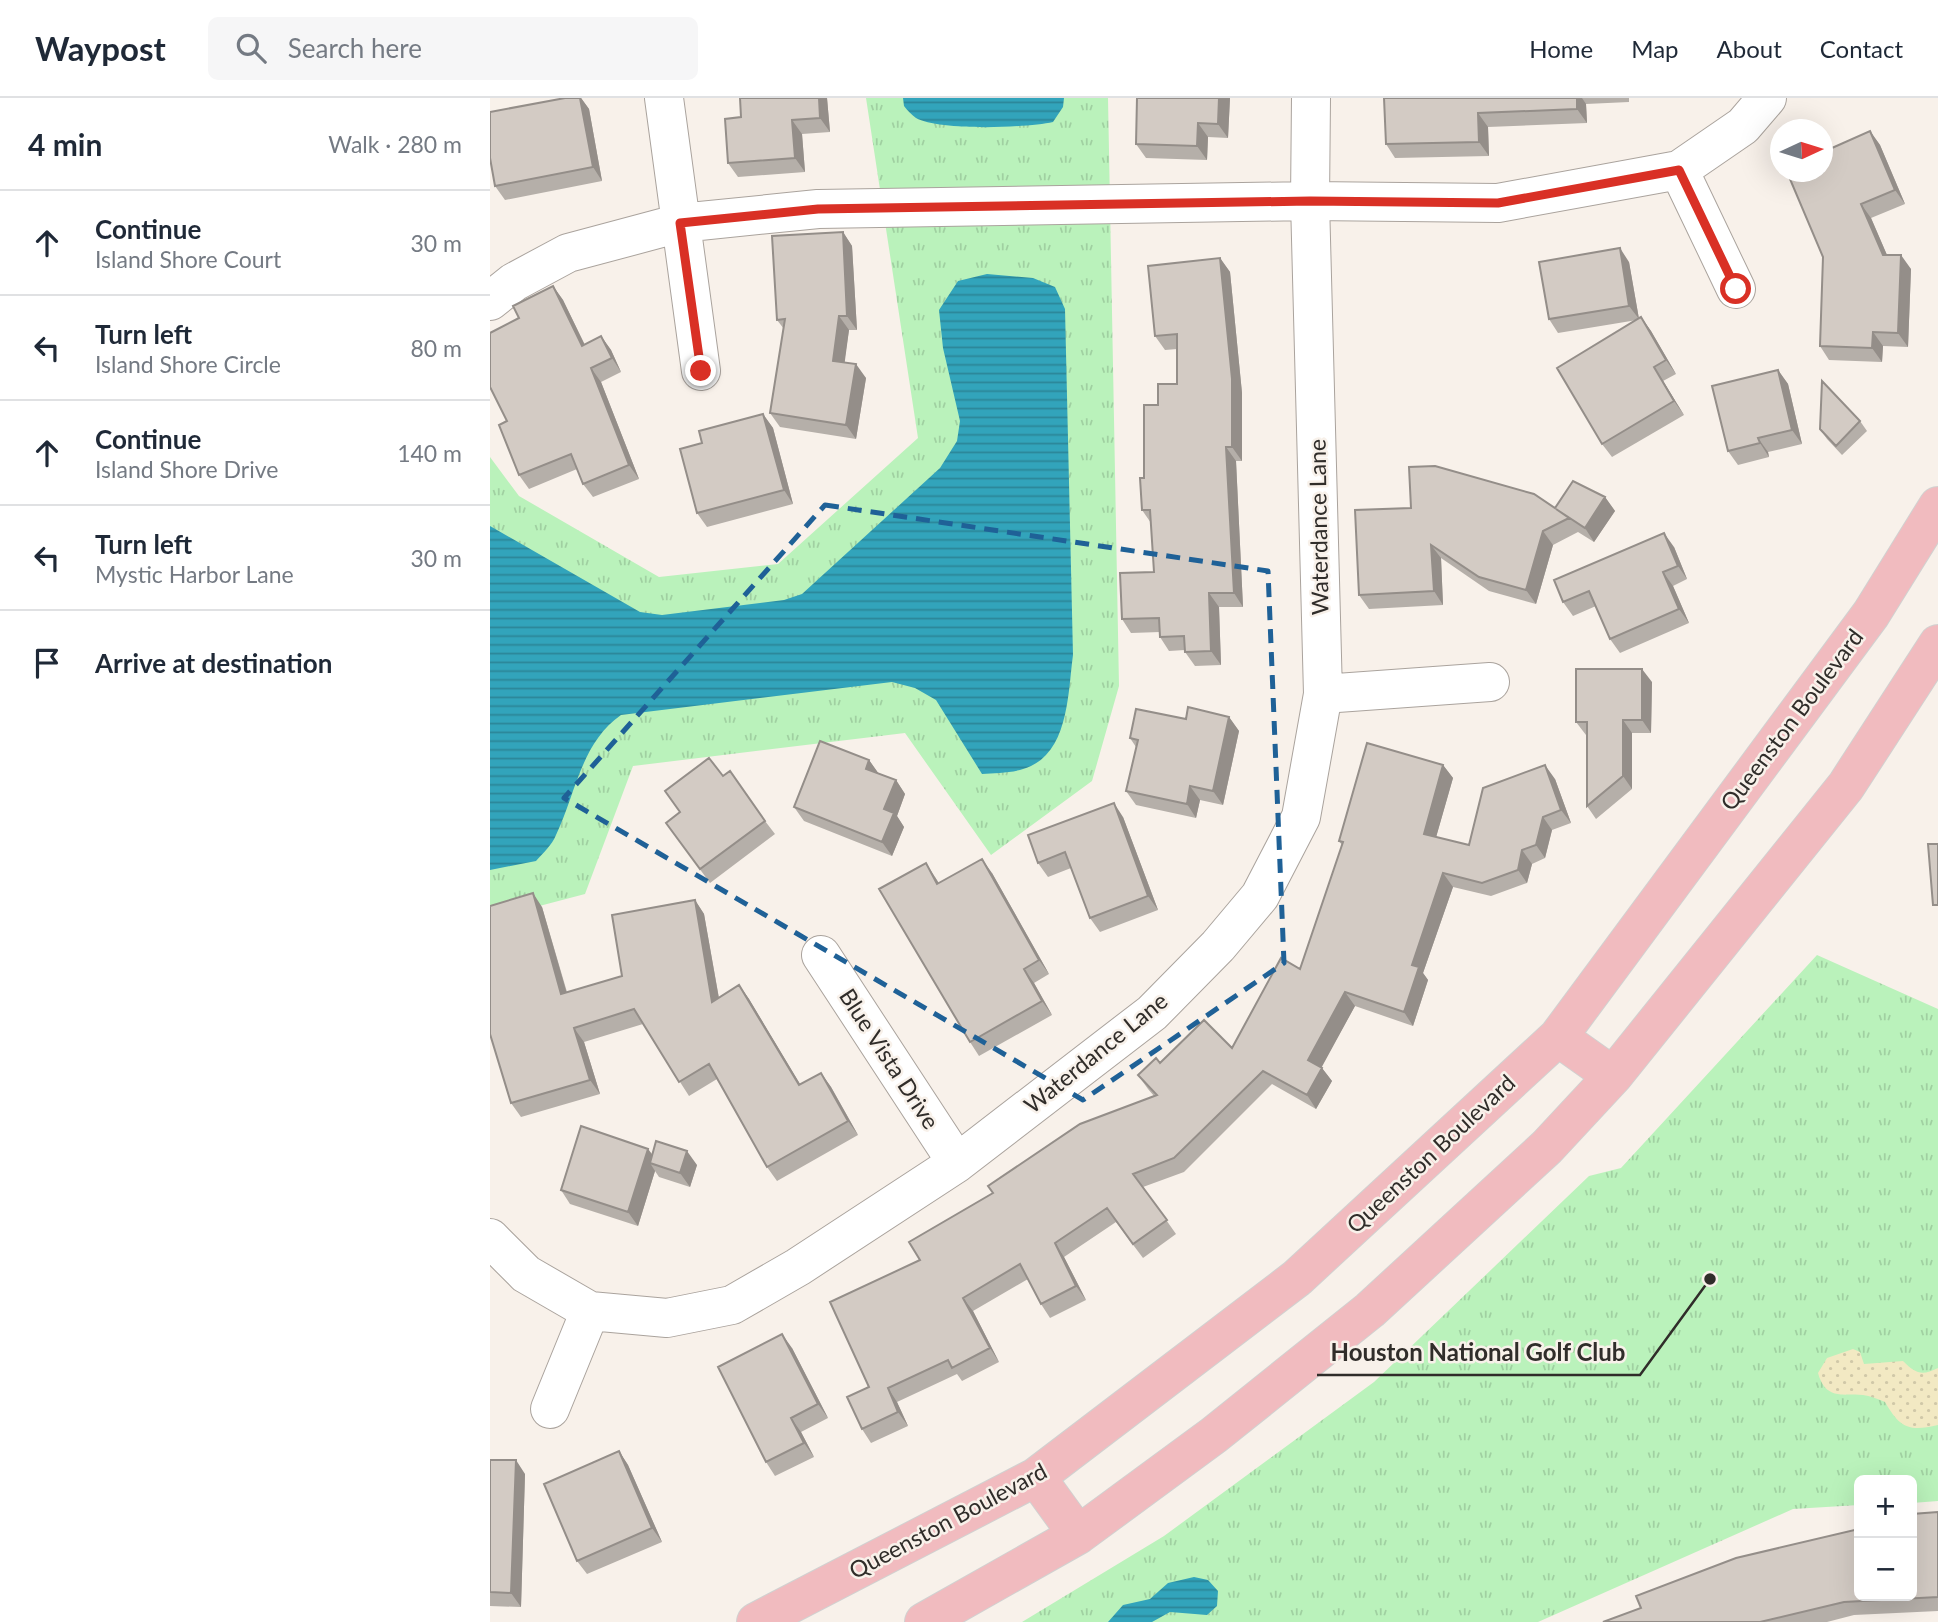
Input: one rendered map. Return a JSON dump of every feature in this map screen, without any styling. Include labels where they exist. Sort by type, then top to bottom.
[{"type":"main road","name":"Queenston Boulevard","points":[[756,1622],[1036,1478],[1297,1278],[1558,1037],[1871,614],[1938,506]]},
{"type":"main road","points":[[924,1622],[1078,1535],[1214,1435],[1370,1310],[1547,1147],[1614,1076],[1846,786],[1938,644]]},
{"type":"main road","points":[[1558,1037],[1614,1076]]},
{"type":"main road","points":[[1036,1478],[1078,1535]]},
{"type":"street","points":[[664,98],[701,371]]},
{"type":"street","name":"Waterdance Lane","points":[[490,1238],[526,1274],[590,1311],[667,1318],[732,1305],[798,1267],[957,1163],[1152,1013],[1218,946],[1260,896],[1301,817],[1323,694],[1310,201],[1311,98]]},
{"type":"street","points":[[490,301],[514,282],[568,253],[680,223],[818,209],[1310,201],[1498,203],[1679,170],[1743,126],[1767,98]]},
{"type":"street","points":[[1679,170],[1736,289]]},
{"type":"street","points":[[1323,694],[1490,682]]},
{"type":"street","name":"Blue Vista Drive","points":[[821,955],[957,1163]]},
{"type":"street","points":[[550,1409],[590,1311]]},
{"type":"highlighted area","points":[[825,505],[1268,571],[1284,963],[1083,1100],[564,798]]},
{"type":"green space","points":[[866,98],[1108,98],[1119,686],[1092,781],[991,855],[905,733],[633,766],[585,894],[490,919],[490,457],[519,496],[659,577],[778,564],[918,438]]},
{"type":"green space","points":[[1817,955],[1938,1009],[1938,1501],[1917,1503],[1917,1475],[1854,1475],[1854,1505],[1793,1509],[1538,1622],[1022,1622],[1164,1536],[1374,1382],[1589,1176],[1621,1168]]},
{"type":"sand","points":[[1853,1349],[1860,1352],[1864,1364],[1903,1361],[1912,1369],[1923,1373],[1938,1368],[1938,1425],[1920,1428],[1906,1426],[1896,1418],[1885,1402],[1863,1395],[1835,1393],[1825,1387],[1818,1373],[1827,1358]]},
{"type":"water","points":[[903,98],[1064,98],[1063,107],[1053,122],[1023,126],[962,127],[916,118],[904,106]]},
{"type":"water","points":[[987,274],[1033,278],[1055,287],[1065,309],[1073,655],[1068,701],[1060,732],[1044,758],[1020,770],[982,774],[936,700],[915,688],[892,682],[621,715],[608,726],[588,754],[563,819],[547,849],[536,861],[490,870],[490,526],[640,612],[662,615],[784,600],[802,594],[940,468],[957,441],[960,421],[943,348],[939,310],[958,281]]},
{"type":"water","points":[[1194,1577],[1208,1580],[1218,1591],[1217,1606],[1207,1615],[1170,1612],[1152,1622],[1108,1622],[1123,1605],[1150,1599],[1168,1583]]},
{"type":"building","points":[[565,98],[580,98],[593,167],[495,186],[490,158],[490,112]]},
{"type":"building","points":[[740,98],[819,98],[820,118],[792,120],[795,158],[728,163],[725,119],[741,117]]},
{"type":"building","points":[[1137,98],[1219,98],[1218,124],[1198,123],[1197,146],[1136,144]]},
{"type":"building","points":[[1384,98],[1577,98],[1577,109],[1478,113],[1479,142],[1386,144]]},
{"type":"building","points":[[1870,131],[1895,190],[1861,204],[1883,255],[1901,255],[1898,333],[1873,332],[1872,348],[1820,346],[1823,257],[1791,182],[1833,182],[1833,148]]},
{"type":"building","points":[[843,232],[847,316],[839,316],[833,361],[856,364],[846,425],[770,413],[785,319],[777,320],[772,236]]},
{"type":"building","points":[[1620,248],[1629,306],[1549,319],[1539,262]]},
{"type":"building","points":[[1220,258],[1232,379],[1232,447],[1226,447],[1234,593],[1209,593],[1211,651],[1185,652],[1184,636],[1160,637],[1159,618],[1122,619],[1120,573],[1154,572],[1150,510],[1142,510],[1140,478],[1144,478],[1144,405],[1158,405],[1158,384],[1177,384],[1177,334],[1155,336],[1148,266]]},
{"type":"building","points":[[553,286],[582,346],[601,336],[612,358],[591,368],[629,465],[583,484],[571,454],[519,475],[499,425],[507,421],[490,387],[490,333],[519,318],[513,306]]},
{"type":"building","points":[[1641,317],[1666,360],[1654,367],[1674,401],[1602,444],[1557,368]]},
{"type":"building","points":[[1778,370],[1792,430],[1758,438],[1760,443],[1728,451],[1712,386]]},
{"type":"building","points":[[1822,381],[1860,421],[1836,446],[1820,429]]},
{"type":"building","points":[[763,414],[784,490],[697,513],[680,449],[702,443],[699,431]]},
{"type":"building","points":[[1435,466],[1534,494],[1555,508],[1573,481],[1605,497],[1585,528],[1556,509],[1569,518],[1543,531],[1526,590],[1479,577],[1431,545],[1434,591],[1359,595],[1355,510],[1411,508],[1409,467]]},
{"type":"building","points":[[1664,533],[1678,566],[1663,572],[1679,609],[1610,639],[1589,591],[1563,602],[1554,580]]},
{"type":"building","points":[[1576,669],[1642,669],[1642,720],[1623,720],[1623,776],[1587,806],[1587,722],[1576,722]]},
{"type":"building","points":[[1188,707],[1229,717],[1213,791],[1190,786],[1187,804],[1126,791],[1138,740],[1130,738],[1136,709],[1186,719]]},
{"type":"building","points":[[820,741],[869,760],[866,769],[896,780],[884,809],[894,813],[882,842],[794,807]]},
{"type":"building","points":[[1367,743],[1443,765],[1424,834],[1469,845],[1483,788],[1545,765],[1561,810],[1543,817],[1536,845],[1522,850],[1518,870],[1482,883],[1443,873],[1412,965],[1419,967],[1404,1012],[1345,992],[1308,1060],[1322,1068],[1307,1095],[1263,1071],[1174,1158],[1133,1174],[1167,1220],[1133,1244],[1107,1208],[1055,1243],[1076,1286],[1041,1304],[1020,1264],[963,1298],[990,1348],[952,1368],[948,1360],[888,1388],[898,1412],[862,1429],[847,1397],[869,1387],[830,1302],[920,1260],[909,1242],[993,1193],[988,1186],[1080,1124],[1157,1095],[1138,1075],[1156,1058],[1160,1063],[1204,1020],[1232,1048],[1281,958],[1300,969],[1343,842],[1339,841]]},
{"type":"building","points":[[709,758],[723,776],[730,771],[765,821],[700,869],[666,823],[680,812],[665,791]]},
{"type":"building","points":[[1114,803],[1148,896],[1090,918],[1065,852],[1038,863],[1028,835]]},
{"type":"building","points":[[1928,844],[1938,844],[1938,905],[1933,905]]},
{"type":"building","points":[[982,859],[1039,960],[1024,969],[1042,1001],[970,1042],[879,889],[926,863],[937,884]]},
{"type":"building","points":[[533,893],[561,994],[622,976],[612,915],[695,900],[712,1002],[739,985],[799,1085],[821,1073],[848,1121],[767,1167],[709,1064],[679,1082],[634,1009],[574,1028],[590,1080],[511,1103],[490,1034],[490,906]]},
{"type":"building","points":[[581,1126],[648,1149],[628,1212],[561,1190]]},
{"type":"building","points":[[656,1141],[687,1151],[680,1173],[650,1163]]},
{"type":"building","points":[[782,1334],[818,1404],[791,1418],[804,1443],[766,1462],[718,1367]]},
{"type":"building","points":[[619,1451],[652,1528],[577,1561],[544,1484]]},
{"type":"building","points":[[490,1460],[516,1460],[511,1593],[490,1592]]},
{"type":"building","points":[[1938,1512],[1938,1597],[1917,1598],[1917,1514]]},
{"type":"building","points":[[1854,1530],[1854,1601],[1863,1601],[1844,1602],[1760,1622],[1603,1622],[1641,1608],[1636,1596],[1736,1558]]},
{"type":"place","name":"Houston National Golf Club","points":[[1710,1279]]},
{"type":"route","points":[[701,371],[680,223],[818,209],[1310,201],[1498,203],[1679,170],[1736,289]]}]
